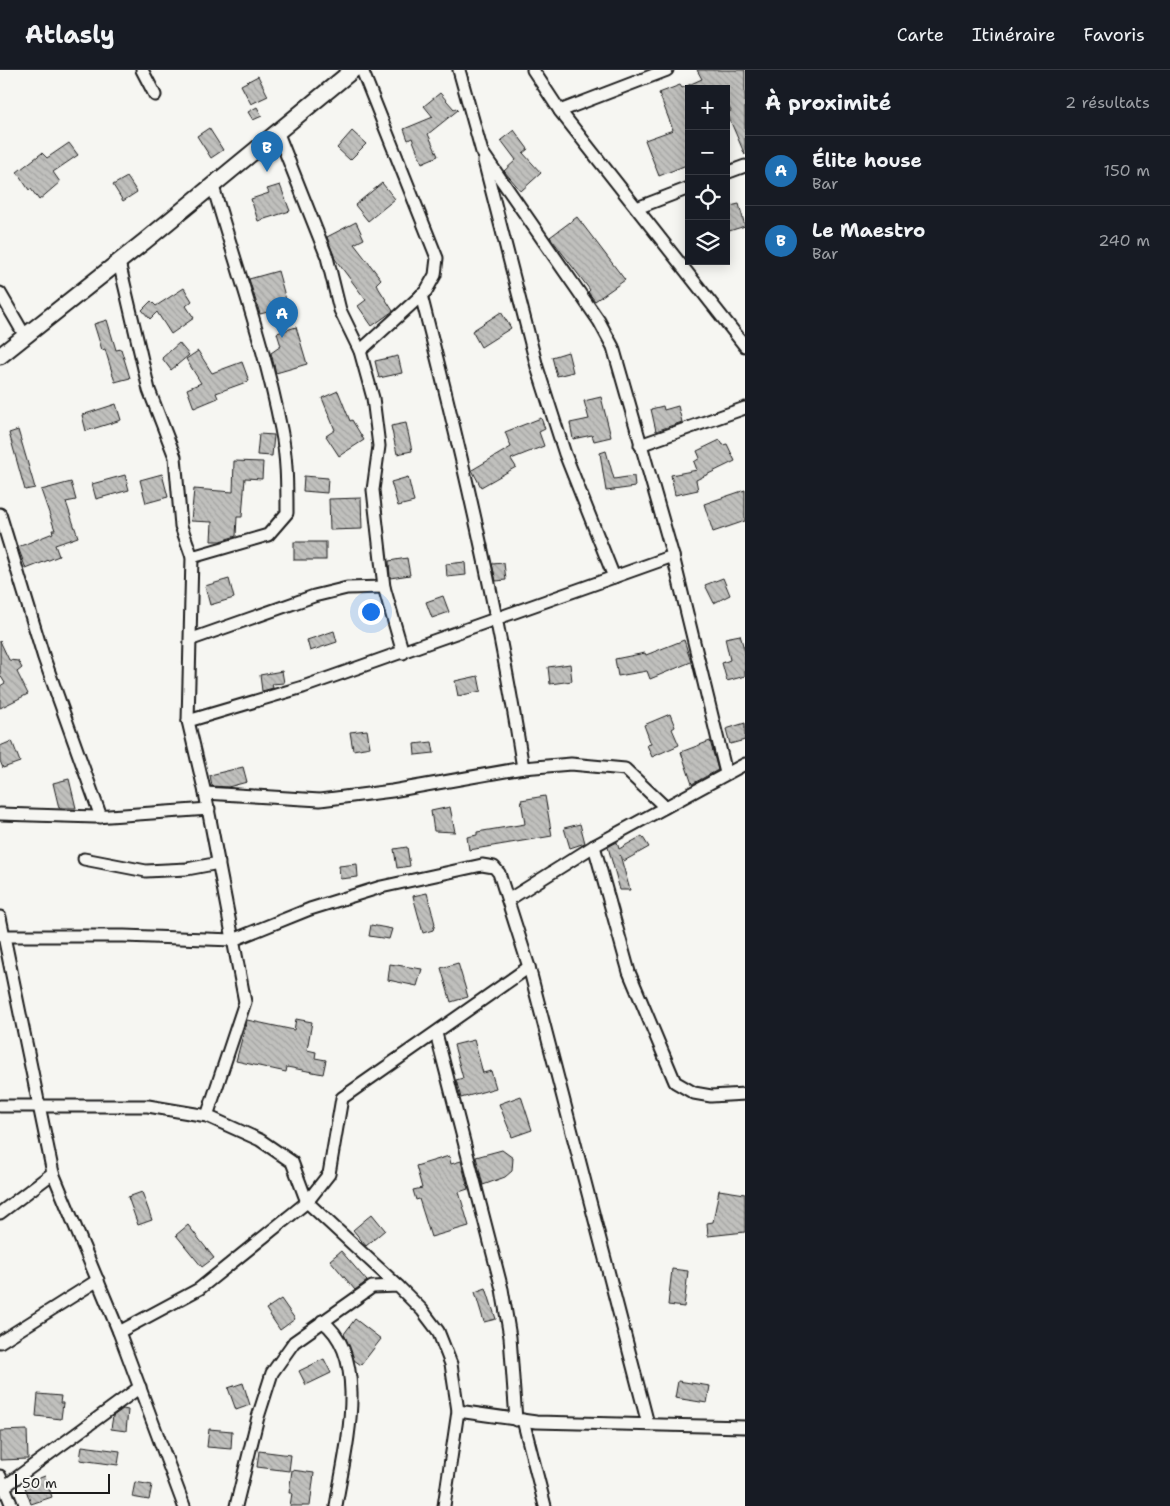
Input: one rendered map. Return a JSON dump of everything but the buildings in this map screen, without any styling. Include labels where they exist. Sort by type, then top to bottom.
[{"type":"main road","points":[[0,356],[213,186],[277,131],[353,70]]},
{"type":"street","points":[[142,70],[155,95]]},
{"type":"street","points":[[360,351],[420,296],[435,275],[437,258],[362,70]]},
{"type":"street","points":[[459,70],[537,367],[569,463],[614,577]]},
{"type":"street","points":[[533,70],[560,111],[745,346]]},
{"type":"street","points":[[560,111],[667,70]]},
{"type":"street","points":[[277,131],[327,257],[340,310],[360,351],[373,398],[379,446],[372,490],[384,587],[403,653]]},
{"type":"street","points":[[482,152],[599,321],[613,347],[673,556],[726,773]]},
{"type":"street","points":[[730,172],[745,166]]},
{"type":"street","points":[[192,557],[268,535],[287,513],[287,475],[282,431],[269,379],[213,186]]},
{"type":"street","points":[[636,208],[685,190]]},
{"type":"street","points":[[119,262],[149,390],[175,457],[181,526],[192,557],[192,640],[188,721],[205,793],[245,1002],[207,1116]]},
{"type":"street","points":[[0,293],[24,336]]},
{"type":"street","points":[[420,296],[459,443],[507,668],[523,768]]},
{"type":"street","points":[[640,445],[745,408]]},
{"type":"street","points":[[0,514],[44,658],[101,817]]},
{"type":"street","points":[[188,721],[303,687],[403,653],[673,556]]},
{"type":"street","points":[[192,640],[314,596],[347,588],[384,587]]},
{"type":"street","points":[[205,793],[320,800],[392,791],[523,768],[571,764],[626,769],[665,807]]},
{"type":"street","points":[[508,900],[594,846],[745,764]]},
{"type":"street","points":[[0,814],[101,817],[208,809]]},
{"type":"street","points":[[594,846],[629,972],[675,1082],[683,1088],[703,1094],[745,1094]]},
{"type":"street","points":[[84,859],[146,871],[186,869],[219,863]]},
{"type":"street","points":[[184,1506],[120,1332],[53,1173],[1,926],[124,936],[233,940],[310,909],[381,887],[482,865],[494,867],[499,873],[529,967],[648,1424]]},
{"type":"street","points":[[120,1332],[199,1290],[307,1202],[330,1174],[342,1098],[529,967]]},
{"type":"street","points":[[436,1033],[502,1289],[510,1337],[519,1420],[545,1506]]},
{"type":"street","points":[[0,1106],[39,1108],[148,1106],[207,1116],[260,1140],[292,1162],[307,1202],[398,1286],[422,1310],[438,1331],[451,1364],[458,1411],[444,1506]]},
{"type":"street","points":[[0,1212],[53,1173]]},
{"type":"street","points":[[0,1342],[98,1280]]},
{"type":"street","points":[[236,1506],[258,1418],[272,1373],[294,1342],[372,1287],[398,1286]]},
{"type":"street","points":[[322,1321],[331,1328],[348,1357],[351,1381],[348,1430],[336,1506]]},
{"type":"street","points":[[12,1506],[2,1481],[140,1387]]},
{"type":"street","points":[[458,1411],[519,1420],[745,1427]]},
{"type":"place","name":"Le Maestro","points":[[267,172]]},
{"type":"place","name":"Élite house","points":[[282,338]]}]
